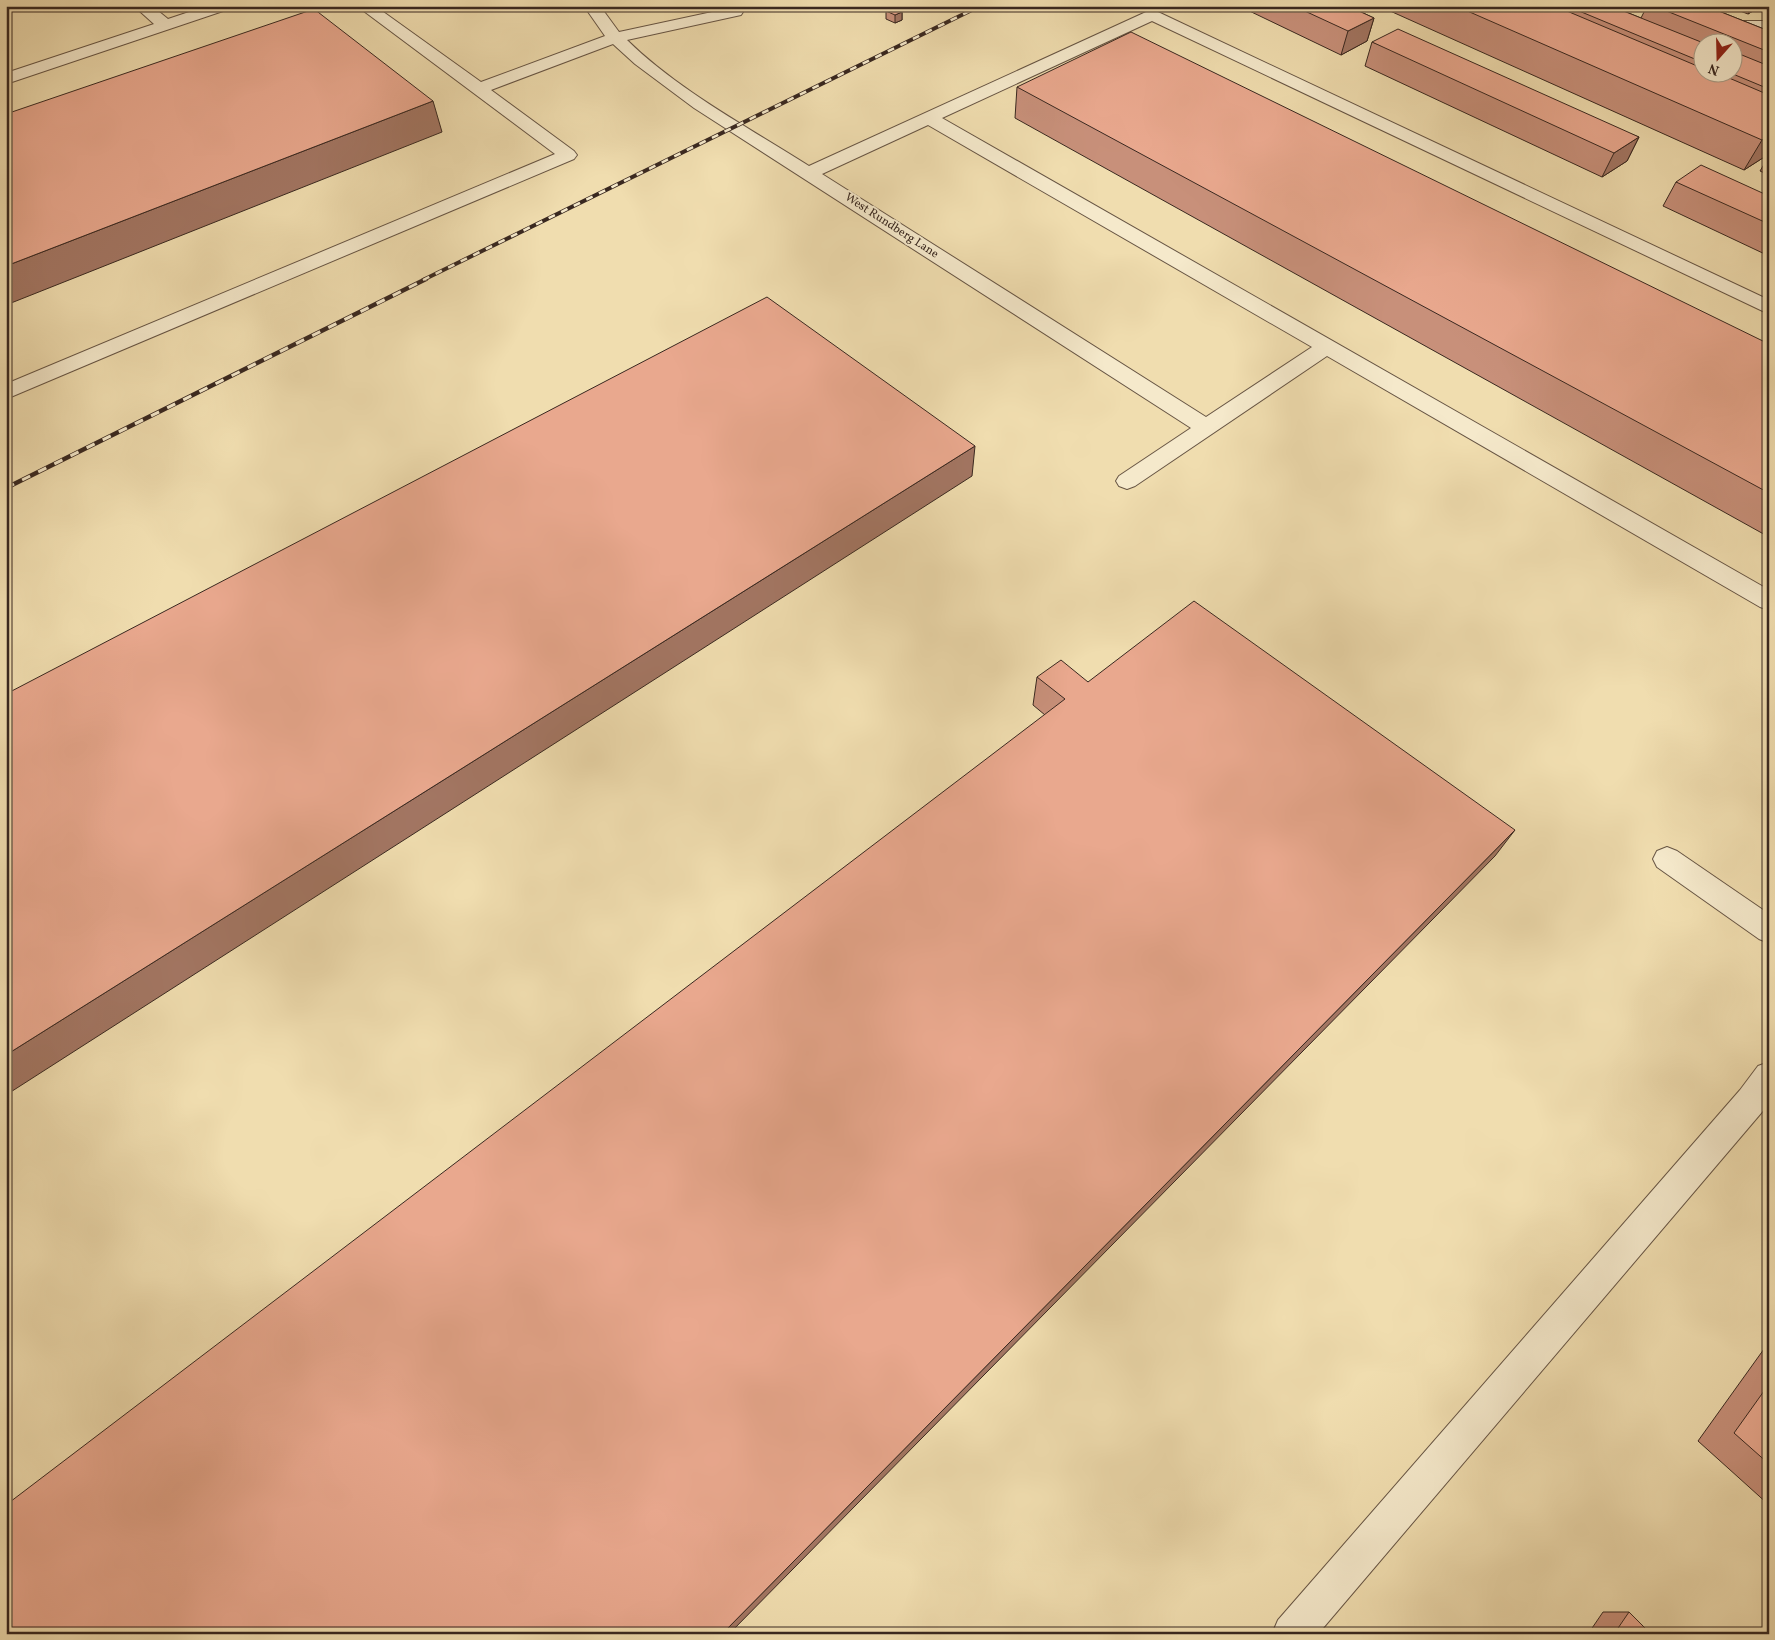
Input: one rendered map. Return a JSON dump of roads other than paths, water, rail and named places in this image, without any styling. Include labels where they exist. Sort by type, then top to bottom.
[{"type":"street","points":[[142,6],[165,26]]},
{"type":"street","points":[[6,79],[223,6]]},
{"type":"street","points":[[6,392],[568,155],[365,6]]},
{"type":"street","name":"West Rundberg Lane","points":[[592,6],[616,37],[646,64],[700,104],[811,172],[1207,428]]},
{"type":"street","points":[[479,89],[616,37],[735,12],[732,6]]},
{"type":"street","points":[[1676,6],[1740,26],[1769,26]]},
{"type":"street","points":[[811,172],[1152,15],[1769,308]]},
{"type":"street","points":[[929,118],[1769,601]]},
{"type":"street","points":[[1127,481],[1326,346]]},
{"type":"street","points":[[1668,859],[1769,930]]},
{"type":"street","points":[[1292,1634],[1750,1102],[1769,1077]]},
{"type":"railway","points":[[423,280],[980,6]]},
{"type":"railway","points":[[6,488],[426,279]]}]
